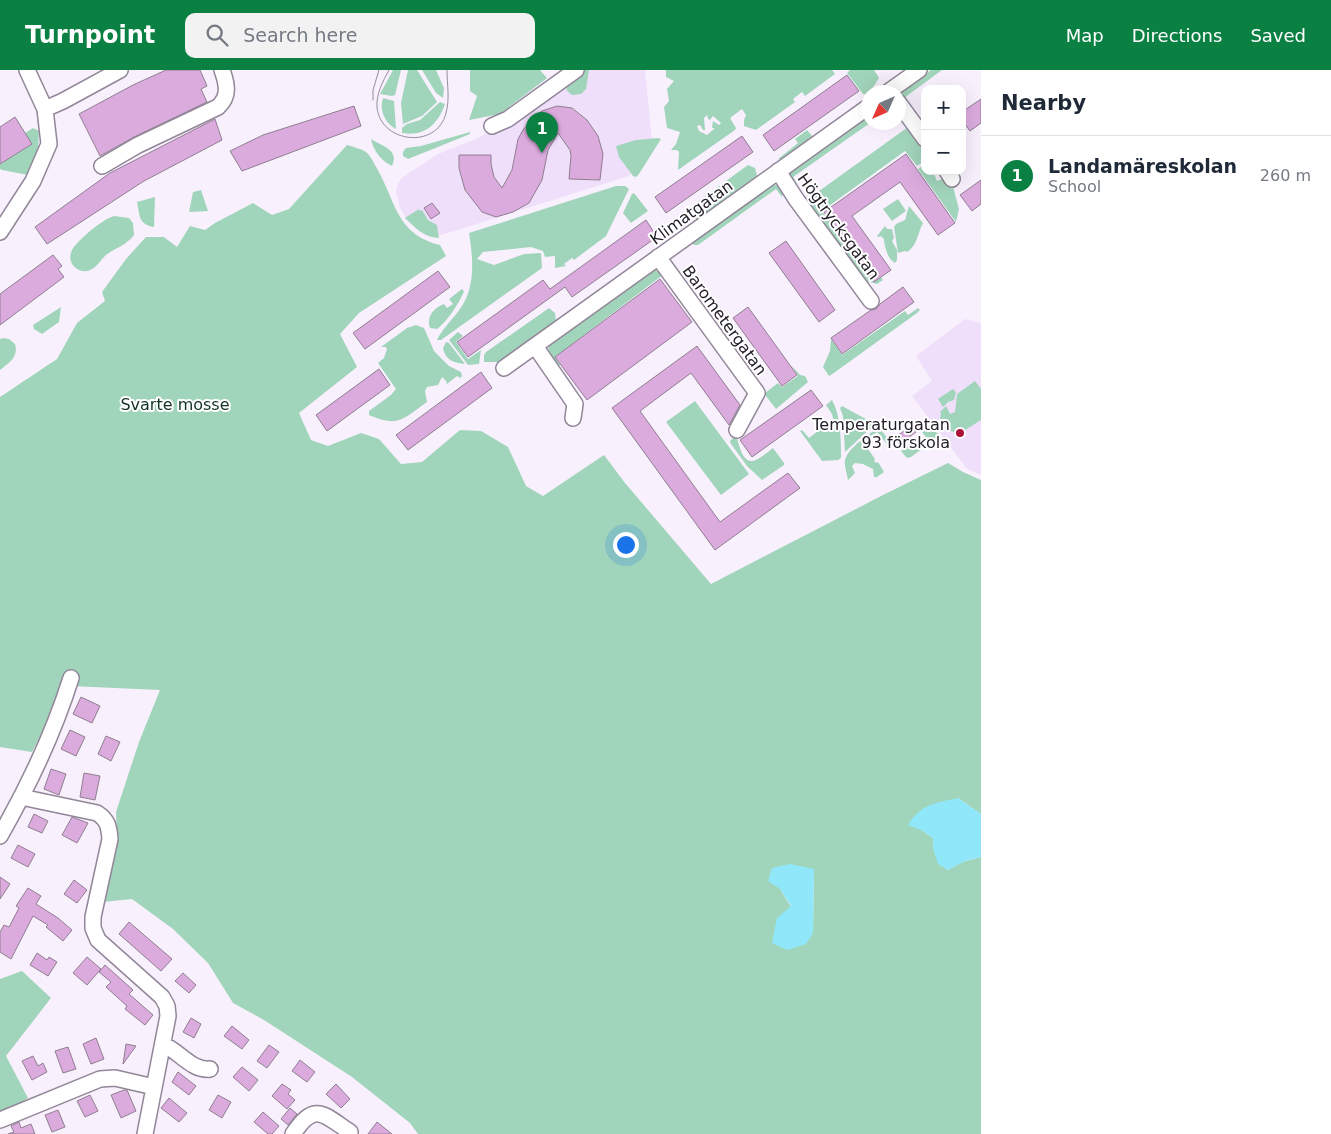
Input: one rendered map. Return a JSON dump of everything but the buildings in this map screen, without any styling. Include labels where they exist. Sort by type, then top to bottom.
[{"type":"street","points":[[0,232],[33,182],[49,144],[45,109],[27,70]]},
{"type":"street","points":[[45,109],[63,102],[120,70]]},
{"type":"street","points":[[102,166],[138,145],[218,107],[224,100],[227,92],[222,70]]},
{"type":"street","points":[[492,126],[508,119],[576,70]]},
{"type":"street","points":[[902,85],[919,70]]},
{"type":"street","name":"Klimatgatan","points":[[504,368],[861,112]]},
{"type":"street","points":[[906,114],[921,134]]},
{"type":"street","name":"Högtrycksgatan","points":[[778,171],[796,199],[871,301]]},
{"type":"street","name":"Barometergatan","points":[[658,257],[757,393],[738,430]]},
{"type":"street","points":[[535,346],[575,404],[573,418]]},
{"type":"street","points":[[0,836],[21,797],[64,700],[71,678]]},
{"type":"street","points":[[21,797],[95,813],[106,820],[109,826],[110,839],[93,917],[93,928],[98,940],[162,997],[167,1006],[168,1016],[164,1044],[145,1134]]},
{"type":"street","points":[[164,1044],[174,1049],[197,1068],[203,1070],[210,1069]]},
{"type":"street","points":[[0,1120],[100,1078],[115,1078],[154,1086]]},
{"type":"street","points":[[293,1134],[303,1119],[313,1113],[322,1113],[350,1132]]},
{"type":"shaded area","points":[[580,70],[645,70],[652,141],[629,176],[435,237],[406,218],[400,208],[396,191],[398,183],[403,177],[438,154],[478,138],[512,118]]},
{"type":"shaded area","name":"Temperaturgatan 93 förskola","points":[[965,319],[981,323],[981,475],[967,469],[912,396],[932,381],[916,356]]},
{"type":"green space","points":[[393,70],[401,70],[395,95],[380,94]]},
{"type":"green space","points":[[408,70],[417,70],[437,102],[422,116],[403,124],[401,103]]},
{"type":"green space","points":[[422,70],[436,70],[444,88],[443,98],[436,93]]},
{"type":"green space","points":[[470,70],[540,70],[547,78],[500,114],[469,120],[477,96],[470,91]]},
{"type":"green space","points":[[581,70],[589,70],[586,89],[581,94],[572,95],[567,91],[566,83]]},
{"type":"green space","points":[[666,70],[832,70],[835,74],[805,96],[802,92],[793,99],[795,102],[756,130],[744,126],[746,115],[742,109],[730,118],[736,128],[735,130],[678,170],[679,152],[671,150],[676,144],[680,132],[667,128],[664,107],[669,101],[667,89],[674,81],[666,77]],"holes":[[[707,115],[710,120],[713,116],[721,123],[719,125],[713,121],[712,128],[715,128],[707,135],[699,131],[697,126],[700,125],[705,130],[704,118]]]},
{"type":"green space","points":[[850,70],[874,70],[879,78],[874,85],[861,85],[861,91],[847,73]]},
{"type":"green space","points":[[931,70],[942,70],[906,97],[906,89]]},
{"type":"green space","points":[[383,98],[394,101],[396,129],[386,120],[382,112]]},
{"type":"green space","points":[[440,102],[445,104],[439,118],[429,128],[417,133],[402,133],[402,128],[407,124],[420,120]]},
{"type":"green space","points":[[861,120],[861,129],[793,177],[797,184],[794,186],[788,173]]},
{"type":"green space","points":[[908,127],[921,142],[921,163],[917,166],[905,151],[822,211],[873,282],[881,277],[883,280],[877,284],[859,279],[800,194],[802,193],[808,199]]},
{"type":"green space","points":[[33,128],[39,131],[38,151],[28,175],[0,169],[0,164],[32,144],[25,133]]},
{"type":"green space","points":[[807,130],[813,137],[812,139],[783,160],[778,159],[798,143],[795,139]]},
{"type":"green space","points":[[470,132],[470,134],[408,159],[403,156],[406,148],[421,146]]},
{"type":"green space","points":[[371,139],[392,152],[394,160],[392,166],[378,155]]},
{"type":"green space","points":[[661,139],[639,174],[636,177],[633,176],[619,157],[616,146],[636,140]]},
{"type":"green space","name":"Svarte mosse","points":[[347,145],[355,147],[366,152],[371,158],[405,224],[425,240],[440,245],[446,256],[359,313],[340,334],[357,367],[299,413],[311,440],[328,446],[361,433],[379,439],[401,464],[422,462],[460,430],[481,431],[508,447],[526,486],[543,496],[604,455],[625,483],[711,584],[948,463],[981,480],[981,814],[958,798],[923,831],[933,838],[933,848],[947,870],[965,861],[981,857],[981,1134],[418,1134],[410,1123],[352,1077],[264,1020],[233,1003],[208,963],[173,929],[132,899],[103,902],[117,840],[116,812],[139,742],[160,690],[70,686],[58,696],[32,752],[0,747],[0,397],[57,359],[77,323],[105,301],[102,292],[126,259],[146,237],[164,237],[177,247],[190,226],[205,230],[253,203],[272,215],[289,209]],"holes":[[[814,869],[813,933],[791,907],[780,889]]]},
{"type":"green space","points":[[748,165],[755,168],[756,179],[698,221],[693,215],[693,205]]},
{"type":"green space","points":[[922,175],[934,175],[937,181],[944,178],[952,183],[959,209],[956,222]]},
{"type":"green space","points":[[616,186],[625,186],[629,189],[606,236],[574,260],[572,258],[564,264],[566,266],[555,268],[555,256],[545,257],[543,251],[531,247],[483,252],[477,259],[494,265],[524,254],[541,253],[542,268],[441,340],[437,340],[460,309],[469,291],[472,272],[472,252],[469,233]]},
{"type":"green space","points":[[771,186],[779,186],[783,193],[782,197],[776,189],[698,245],[691,243]]},
{"type":"green space","points":[[201,190],[208,211],[189,212],[193,192]]},
{"type":"green space","points":[[634,193],[648,211],[631,223],[623,213]]},
{"type":"green space","points":[[155,197],[154,227],[142,221],[137,202]]},
{"type":"green space","points":[[898,199],[906,211],[892,221],[883,209]]},
{"type":"green space","points":[[909,206],[923,223],[911,249],[907,252],[898,253],[894,227],[905,220]]},
{"type":"green space","points":[[419,209],[420,211],[422,210],[428,220],[437,225],[439,238],[434,238],[416,229],[405,218]]},
{"type":"green space","points":[[114,216],[129,218],[133,223],[134,235],[124,244],[106,255],[92,269],[84,271],[76,268],[71,262],[70,257],[77,243],[103,221]]},
{"type":"green space","points":[[885,226],[887,229],[892,229],[894,238],[892,241],[897,250],[897,260],[895,263],[888,256],[884,239],[881,236],[877,236]]},
{"type":"green space","points":[[655,270],[664,274],[555,357],[560,365],[558,366],[547,351],[550,345]]},
{"type":"green space","points":[[462,289],[464,291],[462,296],[449,317],[437,329],[430,328],[429,320],[432,313],[444,304],[447,308],[453,304],[449,299]]},
{"type":"green space","points":[[61,307],[59,322],[42,334],[34,329],[33,325]]},
{"type":"green space","points":[[549,308],[555,313],[556,322],[500,362],[484,362],[486,352]]},
{"type":"green space","points":[[918,308],[920,310],[917,313],[829,376],[823,367],[830,351],[831,339],[842,355],[905,311],[908,315]]},
{"type":"green space","points":[[416,325],[424,328],[434,351],[449,366],[461,372],[462,376],[460,378],[457,376],[447,384],[442,377],[438,385],[427,387],[425,391],[427,402],[400,420],[387,421],[369,415],[369,411],[396,389],[378,363],[384,358],[387,349],[386,347],[381,347],[407,328]]},
{"type":"green space","points":[[458,332],[463,336],[456,342],[468,359],[481,350],[479,364],[468,365],[449,340]]},
{"type":"green space","points":[[0,339],[9,339],[15,344],[16,353],[7,365],[0,370]]},
{"type":"green space","points":[[446,342],[449,343],[465,364],[454,362],[448,358],[443,348]]},
{"type":"green space","points":[[791,365],[800,375],[805,376],[808,382],[776,409],[765,393],[778,383],[782,387],[798,376]]},
{"type":"green space","points":[[975,381],[981,389],[981,420],[959,434],[951,431],[940,418],[940,412],[946,406],[950,414],[955,412],[957,394]]},
{"type":"green space","points":[[953,389],[956,392],[954,400],[948,402],[943,407],[938,399]]},
{"type":"green space","points":[[832,400],[839,421],[841,458],[838,460],[822,461],[800,431],[802,430],[809,438],[827,424],[834,423],[832,414],[826,405]]},
{"type":"green space","points":[[695,401],[749,474],[721,495],[666,422]]},
{"type":"green space","points":[[842,406],[875,424],[845,452],[843,416],[840,408]]},
{"type":"green space","points":[[916,421],[930,426],[940,436],[930,443]]},
{"type":"green space","points":[[879,427],[890,442],[887,444],[877,432],[863,442],[875,459],[874,461],[878,462],[884,472],[874,477],[873,469],[863,464],[855,463],[852,466],[855,473],[848,480],[845,465],[847,455],[859,442]]},
{"type":"green space","points":[[736,435],[742,453],[747,460],[756,460],[773,448],[784,465],[762,480],[747,466],[731,444],[730,441]]},
{"type":"green space","points":[[921,437],[927,445],[907,458],[901,451]]},
{"type":"green space","points":[[22,971],[51,998],[6,1056],[28,1098],[0,1116],[0,979]]},
{"type":"water","points":[[958,798],[981,814],[981,857],[965,861],[948,870],[938,864],[933,848],[933,838],[923,831],[908,825],[923,809],[936,803]]},
{"type":"water","points":[[790,864],[814,869],[813,933],[806,944],[787,950],[772,943],[777,918],[791,906],[780,889],[768,881],[772,868]]},
{"type":"tram line","points":[[373,100],[373,90],[379,70]]},
{"type":"tram line","points":[[389,70],[382,83],[378,97],[377,107],[380,119],[388,128],[398,134],[409,137],[421,137],[432,133],[441,125],[448,102],[447,70]]},
{"type":"place","name":"Landamäreskolan","points":[[542,153]]},
{"type":"place","name":"Temperaturgatan 93 förskola","points":[[960,433]]}]
